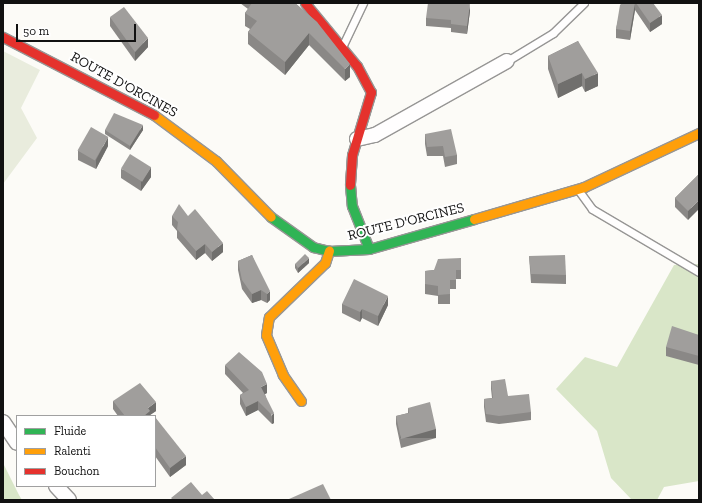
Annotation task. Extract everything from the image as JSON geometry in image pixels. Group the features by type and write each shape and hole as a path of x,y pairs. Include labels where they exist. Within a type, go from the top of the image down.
{"main road":[{"path":"304,3 340,49 357,66 372,92 357,139 349,196 369,249"},
{"name":"ROUTE D'ORCINES","path":"3,37 150,112 216,161 278,225 312,247 329,251 369,249 579,188 641,163 699,133"},
{"path":"301,401 284,375 266,335 269,317 325,263 329,251"}],"street":[{"path":"357,139 375,135 507,61"},
{"path":"3,422 16,441"},
{"path":"57,487 69,500"}],"lane":[{"path":"340,49 363,3"},
{"path":"507,61 553,33 584,3"},
{"path":"579,188 592,209 699,272"}],"green space":[{"path":"699,264 699,481 664,487 657,500 632,500 611,478 597,431 556,389 585,357 617,367 674,265"},
{"path":"3,463 19,495 22,500 3,500"}],"shaded area":[{"path":"3,51 40,70 21,108 37,138 3,184"}],"building":[{"path":"252,3 295,3 317,22 350,64 345,69 309,33 285,62 248,32 257,21 245,13"},
{"path":"428,3 470,3 467,26 451,24 451,20 426,18"},
{"path":"622,3 635,3 630,31 616,29 620,5"},
{"path":"636,3 653,3 662,15 650,23"},
{"path":"124,7 148,38 135,52 110,17"},
{"path":"578,41 598,73 585,79 582,73 558,84 548,56"},
{"path":"114,113 143,125 130,146 105,130"},
{"path":"91,127 108,137 95,160 78,150"},
{"path":"451,129 457,155 445,157 443,146 427,147 425,134"},
{"path":"130,154 151,167 142,182 121,168"},
{"path":"699,174 699,200 688,211 675,198"},
{"path":"179,204 188,216 195,209 223,243 212,252 205,244 196,251 177,229 178,222 172,216"},
{"path":"305,254 309,258 298,268 295,264"},
{"path":"252,255 270,291 267,294 261,290 252,294 242,280 238,261"},
{"path":"565,255 566,275 531,274 529,256"},
{"path":"461,258 461,270 456,270 456,280 450,280 450,294 438,295 438,286 425,284 425,271 434,270 438,259"},
{"path":"354,279 388,296 378,316 362,309 360,312 342,304"},
{"path":"672,326 699,335 699,356 666,347"},
{"path":"239,352 262,372 267,384 261,387 274,413 272,415 258,401 246,407 240,395 249,390 225,365"},
{"path":"505,379 508,396 529,394 531,412 499,416 486,414 484,399 493,398 491,381"},
{"path":"140,383 156,402 148,408 150,411 145,415 124,415 113,401"},
{"path":"430,402 436,429 401,439 396,416 409,413 408,408"},
{"path":"156,418 186,456 170,468 156,448"},
{"path":"191,482 202,495 207,491 215,500 173,500 171,498"},
{"path":"323,484 331,500 289,500 289,499"}],"traffic: fast":[{"path":"350,185 352,206 369,249"},
{"path":"271,217 313,247 329,251 369,249 474,219"}],"traffic: slow":[{"path":"154,115 216,161 271,217"},
{"path":"474,219 584,187 699,133"},
{"path":"301,401 283,375 266,335 269,317 325,263 329,251"}],"traffic: jam":[{"path":"305,3 357,66 371,92 352,155 350,185"},
{"path":"3,37 154,115"}]}
